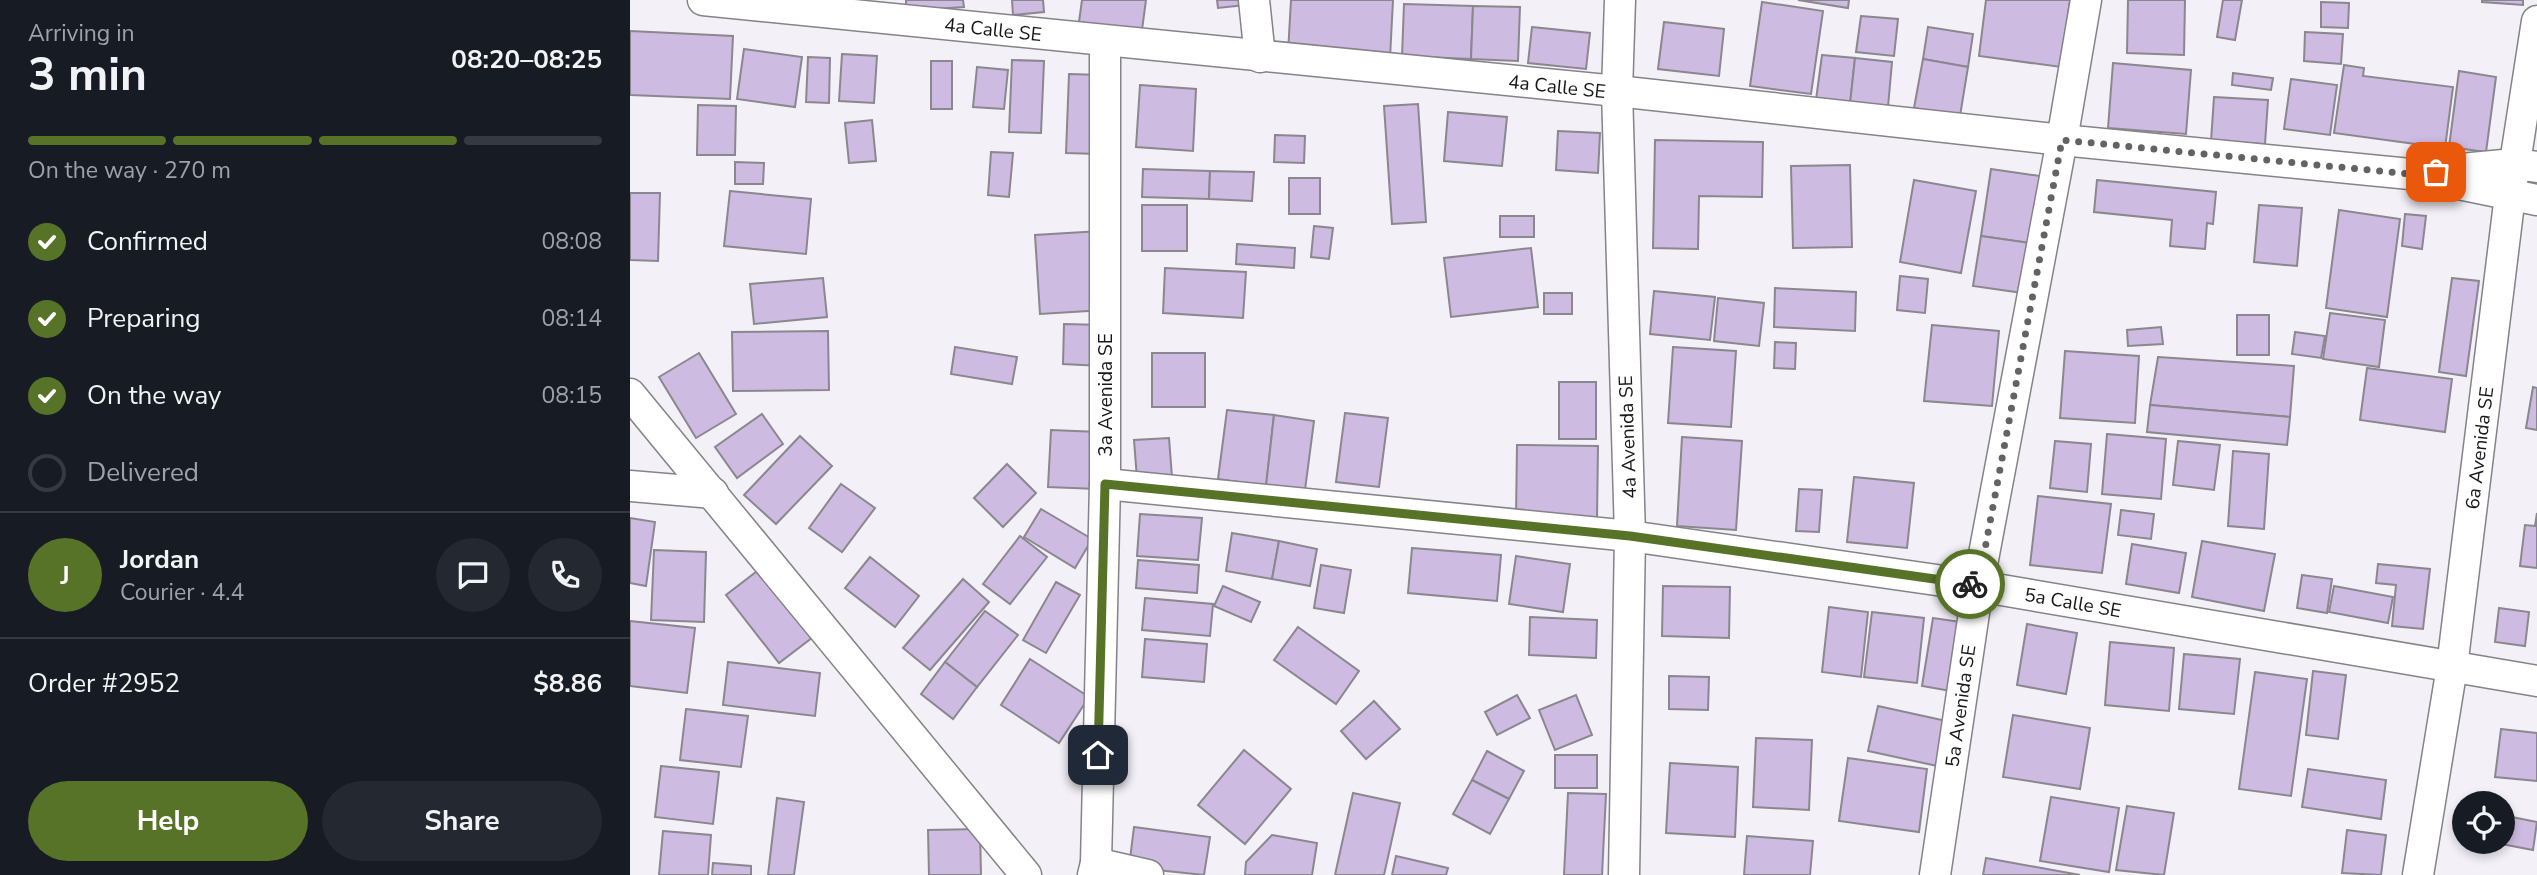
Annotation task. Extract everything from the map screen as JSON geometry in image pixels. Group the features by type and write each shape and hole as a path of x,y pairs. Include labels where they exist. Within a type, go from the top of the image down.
{"street":[{"name":"4a Calle SE","path":"704,0 1617,91 2062,140 2410,174 2523,197"},
{"path":"1254,0 1259,57"},
{"name":"4a Avenida SE","path":"1620,0 1617,91 1630,536 1624,875"},
{"name":"5a Avenida SE","path":"1935,875 1978,586 2086,0"},
{"name":"6a Avenida SE","path":"2418,875 2523,197 2537,21"},
{"name":"3a Avenida SE","path":"1094,869 1105,484 1105,41"},
{"name":"4a Calle SE","path":"2410,174 2526,165"},
{"path":"630,394 1026,875"},
{"name":"5a Calle SE","path":"1105,484 1630,536 1978,586 2537,681"},
{"path":"630,485 713,493"},
{"path":"1094,869 1148,875"}],"building":[{"path":"906,0 963,0 964,7 906,11"},
{"path":"1012,0 1043,0 1044,12 1013,15"},
{"path":"1082,0 1146,0 1142,30 1079,22"},
{"path":"1217,0 1245,0 1245,5 1218,8"},
{"path":"1291,0 1393,0 1390,58 1288,53"},
{"path":"1798,0 1849,0 1848,8"},
{"path":"1986,0 2070,0 2061,67 1979,56"},
{"path":"2128,0 2185,0 2184,55 2127,53"},
{"path":"2223,0 2242,0 2235,40 2217,37"},
{"path":"2523,0 2523,5 2482,2"},
{"path":"1762,2 1823,11 1811,94 1750,86"},
{"path":"2321,2 2349,3 2348,28 2321,27"},
{"path":"1404,4 1473,6 1471,59 1402,56"},
{"path":"1473,6 1520,7 1518,61 1471,59"},
{"path":"1861,16 1898,19 1894,56 1856,52"},
{"path":"1664,22 1724,29 1719,76 1658,69"},
{"path":"1532,27 1590,33 1586,69 1528,63"},
{"path":"1928,27 1973,34 1968,67 1923,59"},
{"path":"630,31 733,36 730,99 630,95"},
{"path":"2305,32 2343,34 2341,64 2304,61"},
{"path":"744,49 802,57 795,107 737,99"},
{"path":"842,54 877,56 874,103 839,101"},
{"path":"1822,55 1855,58 1850,104 1816,100"},
{"path":"808,57 830,58 829,103 806,102"},
{"path":"1855,58 1892,62 1888,107 1850,104"},
{"path":"1923,59 1968,67 1960,116 1914,108"},
{"path":"1012,60 1044,61 1041,133 1009,132"},
{"path":"931,61 952,61 952,109 931,109"},
{"path":"2113,63 2191,70 2186,134 2108,128"},
{"path":"2344,65 2364,68 2363,76 2453,87 2445,148 2334,133"},
{"path":"977,67 1008,70 1004,109 973,107"},
{"path":"2459,71 2496,77 2486,152 2449,147"},
{"path":"2233,73 2273,78 2271,90 2232,85"},
{"path":"1069,74 1101,75 1098,154 1066,153"},
{"path":"2291,79 2337,85 2330,135 2284,129"},
{"path":"1140,85 1196,89 1193,151 1136,147"},
{"path":"2214,97 2268,100 2265,144 2211,141"},
{"path":"1418,104 1426,222 1392,224 1384,106"},
{"path":"698,105 736,106 735,155 697,155"},
{"path":"1448,112 1507,117 1502,166 1444,161"},
{"path":"872,120 876,161 849,163 845,123"},
{"path":"1558,131 1600,133 1598,173 1556,170"},
{"path":"1275,135 1305,136 1304,163 1274,162"},
{"path":"1655,140 1763,142 1762,197 1699,196 1698,249 1653,248"},
{"path":"991,152 1013,153 1009,197 988,195"},
{"path":"735,162 764,163 763,184 735,184"},
{"path":"1850,165 1852,247 1793,248 1791,166"},
{"path":"1143,169 1210,171 1209,199 1142,197"},
{"path":"1991,169 2040,176 2030,243 1981,236"},
{"path":"1210,171 1254,172 1252,201 1209,199"},
{"path":"1289,178 1320,178 1320,214 1289,214"},
{"path":"1914,180 1976,191 1961,273 1900,262"},
{"path":"2097,180 2216,192 2213,224 2207,223 2205,249 2170,246 2172,220 2094,212"},
{"path":"730,191 811,199 806,254 724,246"},
{"path":"630,193 660,193 658,261 630,260"},
{"path":"1142,205 1187,205 1187,251 1142,251"},
{"path":"2259,205 2302,208 2297,266 2254,262"},
{"path":"2339,210 2400,219 2387,317 2326,308"},
{"path":"2405,214 2426,216 2422,249 2402,246"},
{"path":"1500,216 1534,216 1534,237 1500,237"},
{"path":"1314,226 1333,228 1329,259 1311,257"},
{"path":"1100,231 1104,310 1040,314 1035,235"},
{"path":"1981,236 2030,243 2023,293 1973,286"},
{"path":"1237,244 1295,248 1294,268 1236,264"},
{"path":"1531,248 1538,307 1451,317 1444,258"},
{"path":"1165,268 1246,272 1243,318 1163,313"},
{"path":"1900,276 1928,279 1925,313 1897,310"},
{"path":"823,278 827,317 754,324 750,284"},
{"path":"2452,278 2479,281 2466,376 2439,372"},
{"path":"1775,288 1856,292 1855,331 1774,327"},
{"path":"1654,291 1715,297 1710,340 1650,334"},
{"path":"1544,293 1572,293 1572,314 1544,314"},
{"path":"1718,298 1764,303 1759,346 1714,341"},
{"path":"2330,313 2385,320 2379,367 2323,359"},
{"path":"2237,315 2269,315 2269,355 2237,355"},
{"path":"1064,324 1103,325 1101,366 1063,364"},
{"path":"1932,325 1999,331 1992,406 1924,401"},
{"path":"2161,327 2163,344 2128,346 2127,330"},
{"path":"828,331 829,390 733,391 732,332"},
{"path":"2295,332 2325,336 2321,358 2292,354"},
{"path":"1775,342 1796,343 1795,369 1774,368"},
{"path":"955,347 1017,357 1012,384 951,374"},
{"path":"1673,347 1736,351 1731,427 1668,423"},
{"path":"2065,351 2139,356 2135,423 2060,418"},
{"path":"699,353 736,414 696,438 659,377"},
{"path":"1152,353 1205,353 1205,407 1152,407"},
{"path":"2158,357 2294,366 2290,417 2150,405"},
{"path":"2367,368 2452,379 2445,432 2360,420"},
{"path":"1559,382 1596,382 1596,439 1559,439"},
{"path":"2533,387 2537,388 2537,430 2526,428"},
{"path":"2150,405 2290,417 2287,445 2147,432"},
{"path":"1227,410 1274,415 1266,486 1218,479"},
{"path":"1345,413 1388,418 1379,487 1336,482"},
{"path":"762,414 783,444 737,478 715,447"},
{"path":"1274,415 1314,421 1305,490 1266,486"},
{"path":"1051,430 1099,432 1097,489 1048,487"},
{"path":"2107,434 2166,439 2161,499 2102,494"},
{"path":"800,436 832,466 776,524 744,495"},
{"path":"1682,437 1742,441 1736,530 1677,526"},
{"path":"1169,438 1172,477 1137,479 1134,440"},
{"path":"2055,441 2091,444 2087,492 2050,488"},
{"path":"2178,441 2220,445 2214,490 2173,485"},
{"path":"1517,445 1598,446 1597,519 1516,517"},
{"path":"2233,451 2269,454 2264,529 2228,526"},
{"path":"1007,464 1036,493 1003,527 974,498"},
{"path":"1854,477 1914,483 1907,548 1847,542"},
{"path":"841,484 875,508 842,552 809,528"},
{"path":"1799,489 1822,490 1819,532 1796,531"},
{"path":"2038,496 2111,504 2102,573 2030,565"},
{"path":"1041,509 1092,539 1075,568 1024,537"},
{"path":"2121,510 2154,514 2151,539 2118,535"},
{"path":"2537,513 2537,568 2520,566 2525,525 2535,526"},
{"path":"1140,514 1202,518 1198,560 1137,556"},
{"path":"630,518 655,522 646,586 630,583"},
{"path":"1232,533 1279,541 1272,579 1226,571"},
{"path":"1020,536 1047,557 1010,604 983,584"},
{"path":"1279,541 1317,549 1310,586 1272,579"},
{"path":"2202,541 2275,554 2264,611 2192,597"},
{"path":"2132,544 2186,553 2179,593 2126,584"},
{"path":"1412,548 1501,555 1497,601 1408,593"},
{"path":"654,550 706,552 704,622 651,620"},
{"path":"1516,556 1570,564 1563,612 1509,604"},
{"path":"870,557 919,596 895,627 845,588"},
{"path":"1138,560 1199,565 1197,593 1136,588"},
{"path":"2378,564 2430,569 2423,629 2392,626 2396,585 2376,583"},
{"path":"765,565 817,634 779,663 726,595"},
{"path":"1321,565 1351,570 1344,613 1314,608"},
{"path":"2302,575 2332,579 2327,613 2297,608"},
{"path":"963,579 989,602 930,670 903,648"},
{"path":"1056,582 1080,595 1046,653 1023,640"},
{"path":"1223,586 1260,602 1251,622 1214,606"},
{"path":"1663,586 1730,587 1729,638 1662,636"},
{"path":"2334,586 2393,597 2388,623 2329,612"},
{"path":"1145,598 1213,604 1210,636 1142,630"},
{"path":"1829,607 1868,612 1861,677 1822,672"},
{"path":"2499,608 2529,612 2525,646 2495,642"},
{"path":"985,611 1018,635 977,687 945,662"},
{"path":"1872,612 1924,618 1917,683 1864,677"},
{"path":"1530,617 1597,620 1596,658 1529,655"},
{"path":"1933,618 1968,623 1957,692 1922,686"},
{"path":"630,621 695,628 687,693 630,686"},
{"path":"2027,624 2077,633 2066,694 2017,685"},
{"path":"1298,627 1359,671 1336,704 1274,660"},
{"path":"1145,639 1207,644 1204,682 1142,677"},
{"path":"2110,642 2174,648 2169,711 2105,705"},
{"path":"2184,654 2240,659 2234,714 2179,709"},
{"path":"1030,659 1089,697 1059,743 1001,705"},
{"path":"728,662 820,673 815,716 723,705"},
{"path":"945,662 977,687 953,719 921,694"},
{"path":"2313,671 2346,675 2338,739 2306,735"},
{"path":"2255,672 2307,679 2291,796 2239,789"},
{"path":"1669,676 1709,677 1708,710 1669,709"},
{"path":"1517,695 1530,718 1497,735 1485,712"},
{"path":"1576,695 1592,735 1555,750 1539,710"},
{"path":"1374,701 1400,729 1366,759 1341,731"},
{"path":"1878,706 1951,722 1942,767 1868,751"},
{"path":"686,709 748,716 741,767 680,760"},
{"path":"2013,715 2090,728 2080,789 2003,777"},
{"path":"2501,729 2537,733 2537,781 2495,777"},
{"path":"1756,738 1812,740 1809,810 1753,807"},
{"path":"1244,750 1291,789 1245,844 1198,805"},
{"path":"1487,751 1524,771 1509,799 1472,780"},
{"path":"1555,755 1597,755 1597,788 1555,788"},
{"path":"1848,758 1927,769 1919,832 1839,821"},
{"path":"1670,763 1738,767 1735,837 1666,833"},
{"path":"661,766 719,772 713,824 655,817"},
{"path":"2308,769 2386,780 2381,819 2302,807"},
{"path":"1472,780 1509,799 1490,834 1453,814"},
{"path":"1353,793 1400,803 1384,875 1335,875"},
{"path":"1568,793 1606,794 1602,875 1564,875"},
{"path":"2051,797 2119,808 2109,872 2040,861"},
{"path":"777,798 804,802 794,875 768,875"},
{"path":"2127,806 2174,813 2164,875 2116,870"},
{"path":"2515,818 2537,822 2533,850 2515,847"},
{"path":"1134,827 1210,837 1204,875 1129,867"},
{"path":"980,829 981,875 929,875 928,830"},
{"path":"2347,830 2386,835 2381,875 2342,873"},
{"path":"663,831 711,835 708,875 659,875"},
{"path":"1272,835 1317,843 1312,875 1245,875 1246,862"},
{"path":"1747,836 1813,841 1810,875 1744,875"},
{"path":"1396,856 1448,868 1446,875 1392,875"},
{"path":"1986,858 2080,875 1983,875"},
{"path":"713,863 751,866 751,875 712,875"}],"way so far":[{"path":"1970,584 1978,586 2062,140 2410,174 2436,172"}],"route":[{"path":"1098,755 1105,484 1630,536 1970,584"}]}
